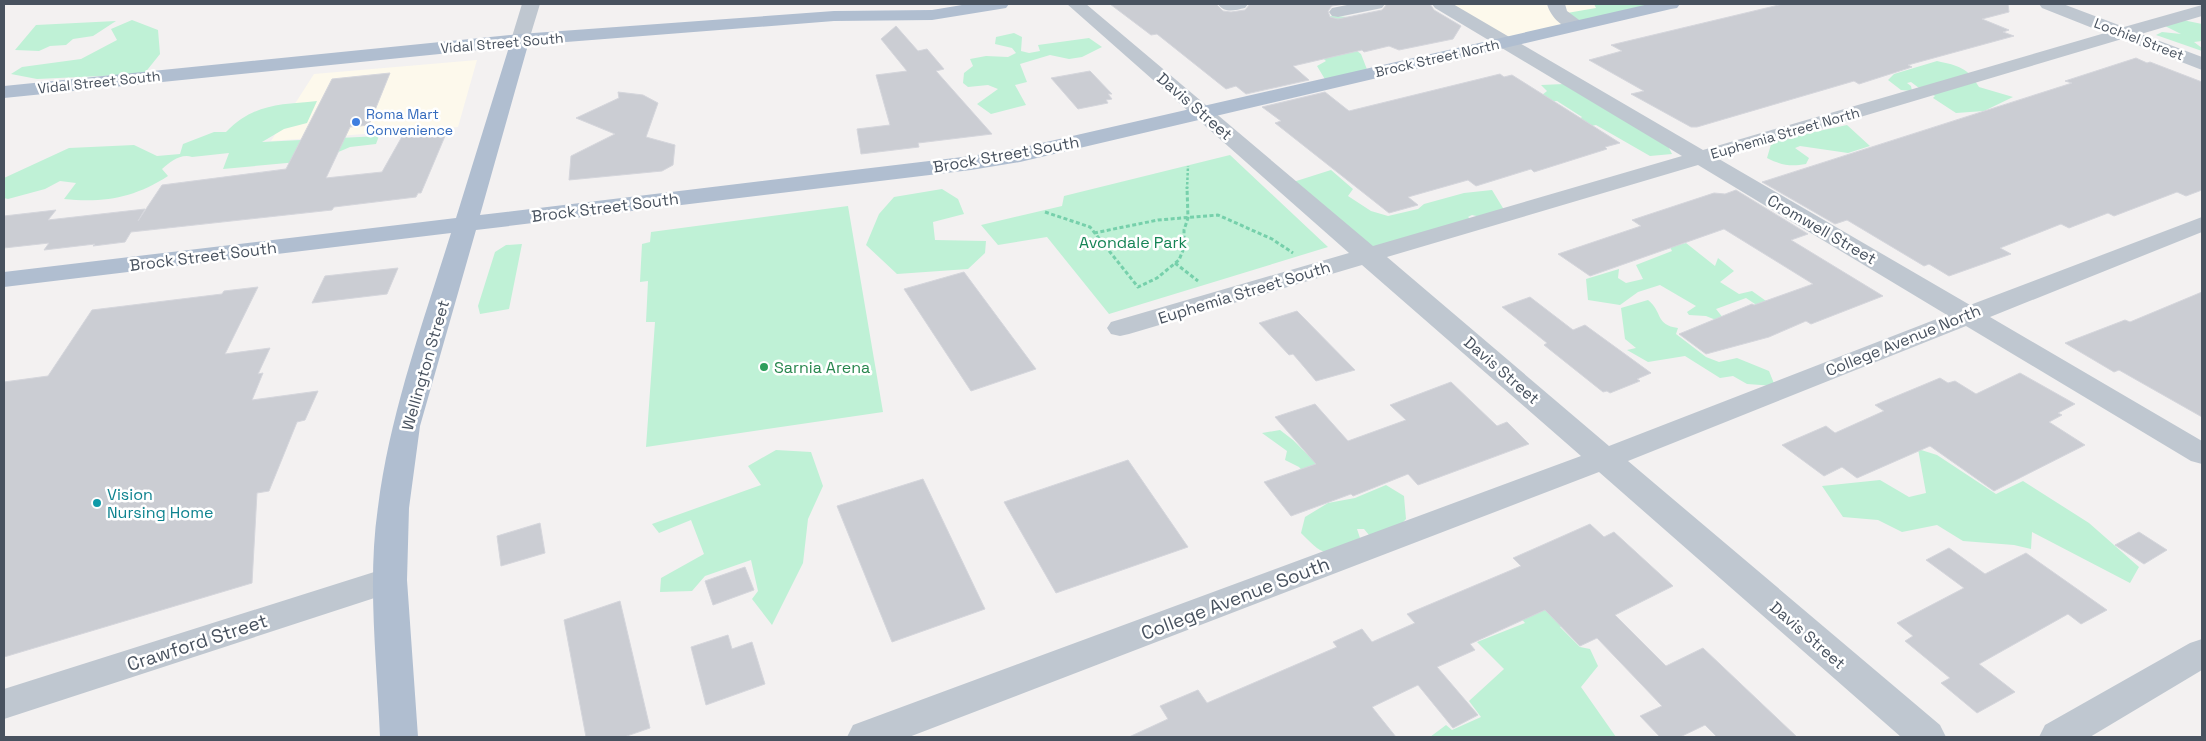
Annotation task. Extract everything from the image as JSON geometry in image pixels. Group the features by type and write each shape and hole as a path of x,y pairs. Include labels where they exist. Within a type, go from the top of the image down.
{"main road":[{"name":"Vidal Street South","path":"4,92 520,40 834,16 932,15 1000,4"},
{"name":"Brock Street North","path":"1203,113 1671,4"},
{"name":"Wellington Street","path":"399,737 390,580 393,508 406,426 520,40"},
{"name":"Brock Street South","path":"4,280 971,163 1020,155 1203,113"}],"street":[{"name":"Wellington Street","path":"520,40 531,4"},
{"name":"Davis Street","path":"1076,4 1927,737"},
{"path":"1227,4 1230,6 1239,4"},
{"path":"1338,12 1376,4"},
{"name":"Cromwell Street","path":"1442,4 2202,454"},
{"path":"1556,4 1560,14 1577,25"},
{"name":"Lochiel Street","path":"2048,4 2202,64"},
{"name":"Euphemia Street North","path":"1367,255 2202,10"},
{"name":"College Avenue North","path":"1604,458 2202,224"},
{"name":"Euphemia Street South","path":"1120,328 1367,255"},
{"name":"College Avenue South","path":"866,737 1604,458"},
{"name":"Crawford Street","path":"4,704 390,580"},
{"path":"2058,737 2202,654"}],"path":[{"path":"1045,212 1090,227 1138,287 1157,278 1179,260 1184,248 1184,230 1188,218 1186,174 1188,166"},
{"path":"1094,233 1137,224 1218,215 1272,239 1317,270"}],"shaded area":[{"path":"1447,4 1662,4 1508,39"},
{"path":"477,60 458,127 271,141 314,74"}],"green space":[{"path":"1594,4 1660,4 1579,23 1567,13 1596,8"},
{"path":"1331,16 1367,18 1344,41 1361,54 1368,72 1326,81 1317,66 1326,61 1304,41 1306,22"},
{"path":"2178,19 2202,24 2202,41 2194,42 2202,48 2202,51 2156,35 2162,32 2181,34 2161,24"},
{"path":"132,20 158,30 160,54 144,74 37,79 11,74 22,67 81,59 117,40 111,29"},
{"path":"116,21 93,36 73,39 66,45 50,46 39,51 15,50 36,25"},
{"path":"1014,33 1022,37 1021,51 1029,53 1040,51 1038,45 1089,38 1102,47 1082,57 1069,59 1050,55 1020,64 1027,82 1015,85 1026,105 991,114 977,104 998,89 988,85 968,87 963,83 964,73 973,66 970,59 986,56 1008,57 1016,53 1012,48 995,44 996,37"},
{"path":"1937,61 1962,68 1975,80 1979,87 2013,97 1984,111 1956,113 1933,98 1935,96 1911,82 1907,83 1911,86 1912,91 1901,90 1888,80 1894,74"},
{"path":"1564,84 1668,146 1672,154 1650,156 1596,125 1577,129 1570,127 1582,117 1557,101 1531,104 1547,91 1541,85"},
{"path":"317,101 307,123 284,129 262,142 379,136 376,144 350,147 320,160 223,169 229,153 192,157 184,156 172,161 162,169 168,176 131,194 106,199 64,199 76,183 60,181 45,189 8,199 4,198 4,178 69,148 134,145 157,156 180,154 183,144 214,132 226,132 247,115 268,107"},
{"path":"1847,125 1870,146 1848,153 1800,146 1795,148 1809,158 1806,164 1800,165 1786,165 1767,158 1772,141"},
{"name":"Avondale Park","path":"1230,155 1328,247 1109,314 1047,237 998,245 981,225 1062,206 1064,196"},
{"path":"1331,170 1353,189 1348,196 1371,211 1388,216 1418,209 1424,204 1464,193 1492,190 1506,213 1485,218 1472,215 1468,217 1473,221 1369,249 1290,183"},
{"path":"942,189 958,199 964,214 933,222 935,240 986,241 985,253 968,269 897,274 866,245 879,214 894,197"},
{"name":"Sarnia Arena","path":"848,206 883,412 646,447 655,322 646,322 648,281 640,282 642,244 650,242 651,232"},
{"path":"1686,243 1715,266 1718,258 1734,271 1720,282 1739,294 1752,291 1776,308 1758,306 1746,298 1716,309 1724,319 1721,322 1706,316 1689,315 1687,312 1696,306 1660,285 1638,292 1620,305 1588,300 1586,279 1619,269 1618,278 1626,283 1643,279 1636,265 1672,251 1670,247"},
{"path":"522,244 509,309 480,314 478,306 495,252 506,245"},
{"path":"1648,300 1656,309 1662,321 1678,328 1676,334 1706,357 1719,362 1737,358 1769,371 1775,386 1747,384 1733,376 1720,378 1685,356 1648,362 1627,350 1636,348 1625,339 1621,308"},
{"path":"1280,430 1317,464 1309,479 1299,467 1285,460 1287,451 1262,433"},
{"path":"1918,449 1937,455 1996,494 2023,481 2089,523 2139,567 2130,583 2032,532 2031,549 2014,545 1963,541 1937,525 1902,532 1878,520 1843,517 1822,486 1880,480 1909,497 1926,493"},
{"path":"776,450 811,452 823,486 808,519 803,563 772,625 752,599 758,591 751,560 705,576 692,591 660,592 661,578 704,554 691,520 659,533 652,524 761,485 748,466"},
{"path":"1386,485 1404,496 1406,519 1395,531 1369,535 1364,529 1357,529 1360,538 1329,552 1317,548 1301,533 1305,517 1328,503 1355,498"},
{"path":"1508,603 1566,610 1575,619 1560,627 1580,647 1590,649 1598,666 1581,687 1616,737 1430,737 1446,725 1452,730 1481,717 1469,701 1504,669 1477,642 1525,623"}],"building":[{"path":"1110,4 1216,4 1223,11 1231,12 1245,10 1250,4 1344,4 1332,6 1328,11 1330,17 1338,19 1382,10 1387,4 1430,4 1434,10 1461,26 1453,39 1399,50 1389,46 1364,52 1362,50 1293,66 1309,80 1246,94 1236,86 1226,89 1157,34 1151,35"},
{"path":"1783,4 2008,4 2009,12 1982,19 2009,30 2003,32 2014,36 1908,65 1912,67 1859,84 1854,81 1697,127 1691,127 1631,94 1644,91 1589,60 1622,51 1611,45"},
{"path":"896,26 918,51 927,49 944,69 936,71 992,134 918,143 919,147 861,154 857,129 890,125 876,75 907,71 881,39"},
{"path":"2136,58 2202,82 2202,190 2186,196 2177,192 2114,216 2108,213 2069,228 2061,224 2000,248 2011,254 1949,276 1929,264 1924,266 1847,220 1835,224 1762,182 2072,83 2065,81"},
{"path":"1090,71 1112,94 1108,94 1112,99 1106,100 1108,103 1078,109 1051,78"},
{"path":"390,73 369,125 350,127 326,178 382,172 404,133 448,129 421,193 418,193 416,197 334,207 332,210 131,232 125,242 93,246 95,244 44,250 49,243 4,248 4,216 56,210 48,220 145,209 138,221 162,185 286,169 332,79"},
{"path":"1500,74 1504,77 1512,75 1620,143 1605,147 1607,149 1534,172 1531,169 1476,186 1468,180 1408,197 1418,205 1389,213 1275,123 1281,121 1262,107 1325,92 1349,111"},
{"path":"618,92 643,95 658,103 646,137 675,145 673,165 662,171 569,180 571,156 615,134 576,118 619,98"},
{"path":"1736,190 1808,234 1791,240 1883,296 1811,324 1806,321 1769,337 1706,354 1679,334 1752,304 1754,305 1813,284 1724,229 1590,276 1558,254 1641,226 1632,220 1714,193 1725,194"},
{"path":"398,268 387,294 312,303 325,276"},
{"path":"964,272 1036,369 971,391 904,289"},
{"path":"258,287 225,354 270,348 258,374 263,373 252,400 318,391 305,420 297,422 269,491 257,493 252,583 4,657 4,382 48,376 92,310 222,294 224,291"},
{"path":"2202,292 2202,417 2119,370 2114,372 2065,343 2125,320 2130,322"},
{"path":"1530,297 1573,330 1585,325 1651,373 1637,379 1640,381 1610,393 1607,391 1603,392 1544,345 1547,343 1502,307"},
{"path":"1297,311 1355,370 1316,381 1293,354 1289,355 1259,323"},
{"path":"2020,373 2075,404 2058,413 2062,415 2049,422 2085,445 1994,491 1930,446 1857,478 1842,467 1824,476 1782,445 1826,426 1835,433 1884,411 1875,405 1940,378 1948,383 1955,381 1976,394"},
{"path":"1451,382 1497,426 1507,422 1529,444 1418,485 1408,474 1353,496 1351,494 1291,516 1264,482 1316,464 1275,417 1315,404 1348,441 1406,420 1390,405"},
{"path":"1128,460 1188,547 1056,593 1004,502"},
{"path":"923,479 985,609 892,642 837,506"},
{"path":"540,523 545,553 501,566 497,536"},
{"path":"1590,524 1604,537 1614,532 1673,586 1615,615 1666,666 1703,648 1797,737 1717,737 1705,725 1680,737 1660,737 1640,716 1662,706 1597,638 1580,646 1545,610 1470,644 1475,650 1437,667 1478,715 1453,728 1418,685 1372,707 1396,737 1129,737 1168,719 1160,706 1198,690 1207,703 1337,647 1333,642 1362,629 1372,642 1415,623 1407,614 1521,566 1513,558"},
{"path":"2139,532 2167,550 2144,564 2115,545"},
{"path":"1949,548 1985,574 2026,553 2107,610 2081,624 2068,614 1979,664 2015,692 1977,713 1941,683 1950,678 1905,641 1913,636 1897,623 1964,588 1926,560"},
{"path":"745,567 754,590 713,605 705,581"},
{"path":"620,601 650,728 624,737 586,737 564,620"},
{"path":"728,635 732,649 752,642 765,684 706,705 691,647"}],"place":[{"name":"Roma Mart Convenience","path":"356,122"},
{"name":"Sarnia Arena","path":"764,367"},
{"name":"Vision Nursing Home","path":"97,503"}]}
